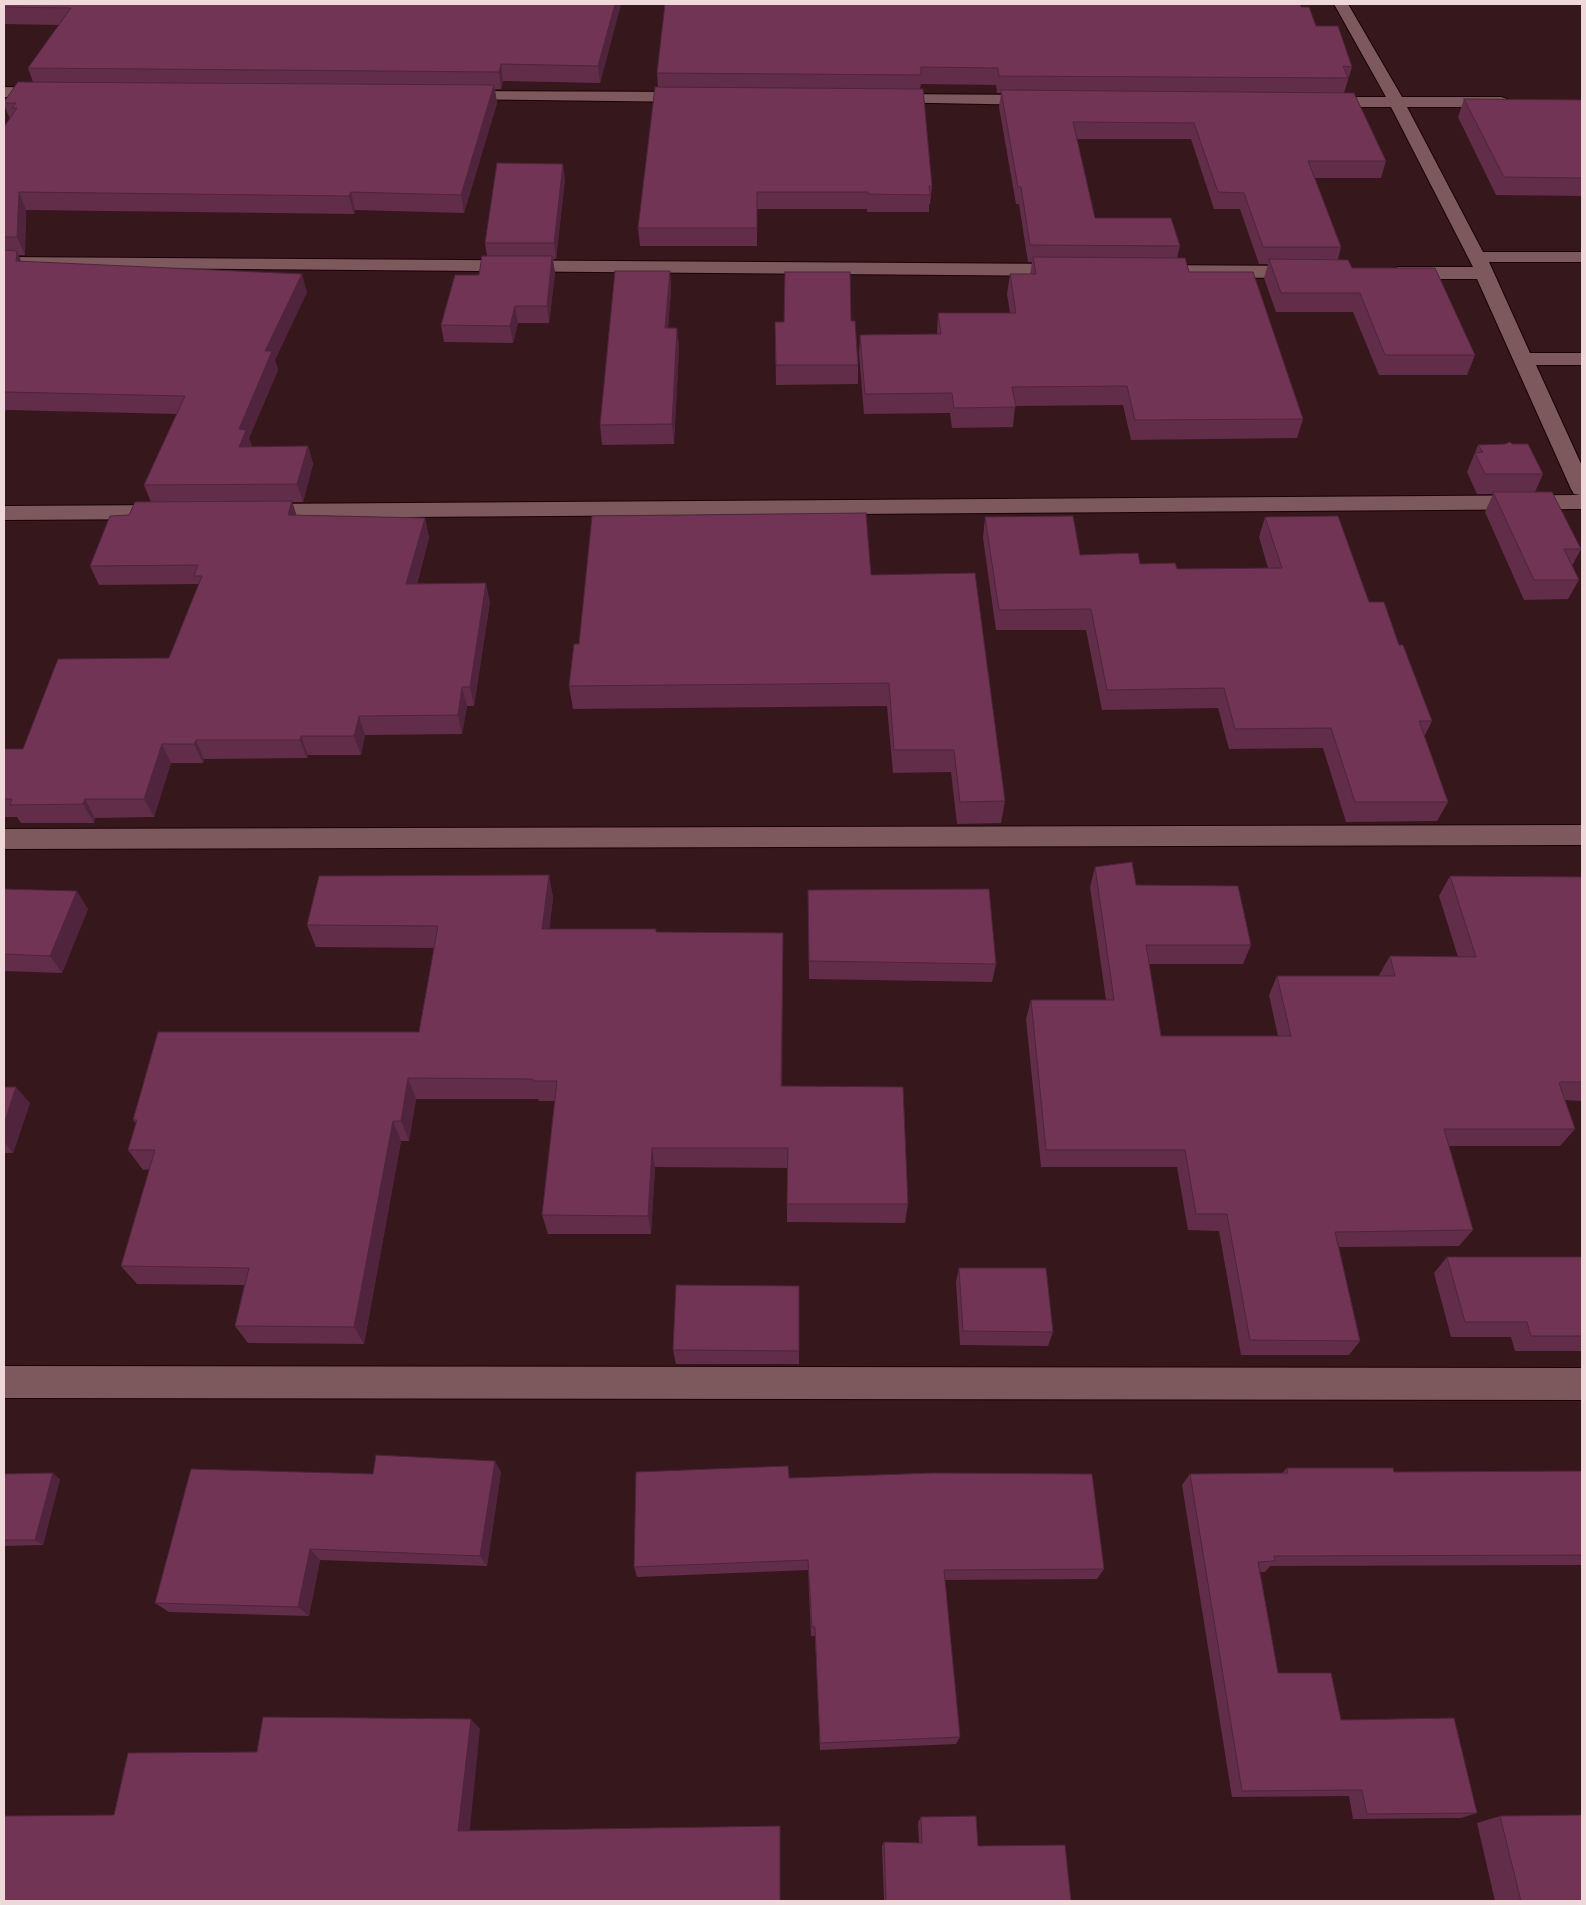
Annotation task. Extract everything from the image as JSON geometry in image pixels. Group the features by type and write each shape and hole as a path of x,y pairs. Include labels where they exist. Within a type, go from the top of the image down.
{"street":[{"path":"1341,4 1397,102 1481,265 1582,489"},
{"path":"4,92 64,93"},
{"path":"442,96 710,98"},
{"path":"870,99 1049,100"},
{"path":"1308,102 1514,102"},
{"path":"1386,273 1582,257"},
{"path":"4,262 1087,270"},
{"path":"1137,271 1316,272"},
{"path":"1523,359 1582,359"},
{"path":"244,511 1582,502"},
{"path":"4,513 184,512"},
{"path":"4,838 1582,836"},
{"path":"4,1382 1582,1384"}],"building":[{"path":"4,4 615,4 598,66 501,64 499,72 28,68 71,8 4,7"},
{"path":"665,4 1300,4 1301,7 1309,7 1316,26 1338,26 1352,67 1343,66 1348,78 999,76 998,68 921,67 921,75 657,73"},
{"path":"18,82 494,85 461,195 351,192 349,196 19,192 17,237 4,237 4,127 17,108 12,108 16,103 4,102"},
{"path":"655,87 923,89 932,186 929,186 930,195 868,194 868,192 757,192 757,228 638,228"},
{"path":"1001,90 1354,93 1386,161 1308,161 1341,247 1263,247 1244,193 1218,192 1194,123 1073,122 1095,218 1171,218 1180,246 1030,245 1021,187 1018,187"},
{"path":"1464,99 1582,100 1582,178 1504,177"},
{"path":"497,163 563,164 554,243 485,243"},
{"path":"4,250 17,251 16,261 302,274 265,351 272,351 239,429 246,430 239,447 308,446 297,484 144,485 185,396 4,392"},
{"path":"482,256 552,256 547,306 515,306 510,326 441,325 455,275 479,275"},
{"path":"1033,257 1185,258 1189,272 1253,272 1303,419 1135,420 1127,386 1012,387 1016,407 954,408 952,393 865,394 860,335 941,334 938,313 1016,313 1010,274 1036,274"},
{"path":"1269,259 1348,260 1352,268 1435,268 1475,355 1385,355 1360,293 1281,293"},
{"path":"615,271 670,271 665,328 677,328 672,424 600,425"},
{"path":"785,272 850,272 851,321 855,321 858,365 776,365 775,322 784,322"},
{"path":"1510,442 1512,444 1528,444 1543,474 1485,474 1475,453 1483,452 1478,445 1505,444"},
{"path":"1493,492 1552,492 1581,549 1564,549 1579,580 1534,580"},
{"path":"292,501 288,515 425,518 406,584 486,583 470,687 462,687 458,715 359,716 354,736 301,736 300,740 196,740 194,744 162,744 144,799 85,799 83,804 10,805 12,799 4,799 4,749 23,749 58,659 169,658 202,576 194,576 198,565 90,566 110,516 129,515 135,502"},
{"path":"866,513 871,575 975,573 1005,801 960,802 954,750 894,750 889,683 569,686 574,644 579,644 592,516"},
{"path":"1073,516 1080,555 1138,553 1140,564 1175,563 1177,569 1282,568 1265,517 1338,516 1369,602 1384,602 1399,645 1403,645 1432,721 1419,721 1448,802 1355,802 1331,728 1235,729 1224,688 1107,690 1091,609 999,610 985,517"},
{"path":"1132,862 1136,885 1238,886 1251,945 1146,945 1161,1036 1291,1036 1277,976 1395,976 1390,956 1476,957 1450,876 1582,877 1582,1082 1559,1083 1575,1129 1444,1129 1473,1230 1335,1232 1360,1341 1250,1340 1227,1214 1196,1214 1185,1150 1046,1150 1031,1000 1114,1000 1095,867"},
{"path":"549,875 542,929 656,929 656,932 783,933 781,1086 903,1087 908,1204 787,1204 788,1148 652,1148 648,1216 542,1215 557,1081 533,1081 533,1079 408,1078 401,1121 393,1121 354,1327 235,1326 249,1268 121,1266 155,1150 128,1150 137,1120 133,1120 158,1032 419,1032 438,926 307,925 319,876"},
{"path":"4,889 77,891 50,956 4,954"},
{"path":"989,889 996,964 809,961 808,890"},
{"path":"4,1087 16,1087 4,1124"},
{"path":"1447,1257 1582,1257 1582,1336 1531,1336 1527,1322 1465,1322"},
{"path":"959,1268 1046,1268 1053,1332 963,1331"},
{"path":"676,1285 799,1286 799,1351 673,1350"},
{"path":"376,1455 495,1461 480,1556 310,1549 298,1607 155,1603 191,1469 373,1474"},
{"path":"788,1466 789,1478 933,1473 1092,1474 1104,1569 944,1570 960,1737 820,1743 815,1627 812,1627 808,1560 634,1567 636,1472"},
{"path":"1287,1468 1393,1468 1394,1472 1582,1471 1582,1555 1274,1556 1275,1561 1258,1562 1278,1673 1331,1673 1341,1720 1454,1718 1477,1813 1367,1814 1362,1790 1242,1791 1190,1474 1288,1473"},
{"path":"53,1473 35,1540 4,1540 4,1474"},
{"path":"263,1717 471,1719 458,1831 780,1826 780,1901 4,1901 4,1816 114,1815 128,1753 257,1752"},
{"path":"1582,1815 1582,1901 1521,1901 1500,1816"},
{"path":"976,1816 978,1846 1065,1845 1071,1901 886,1901 884,1842 922,1843 921,1817"}]}
